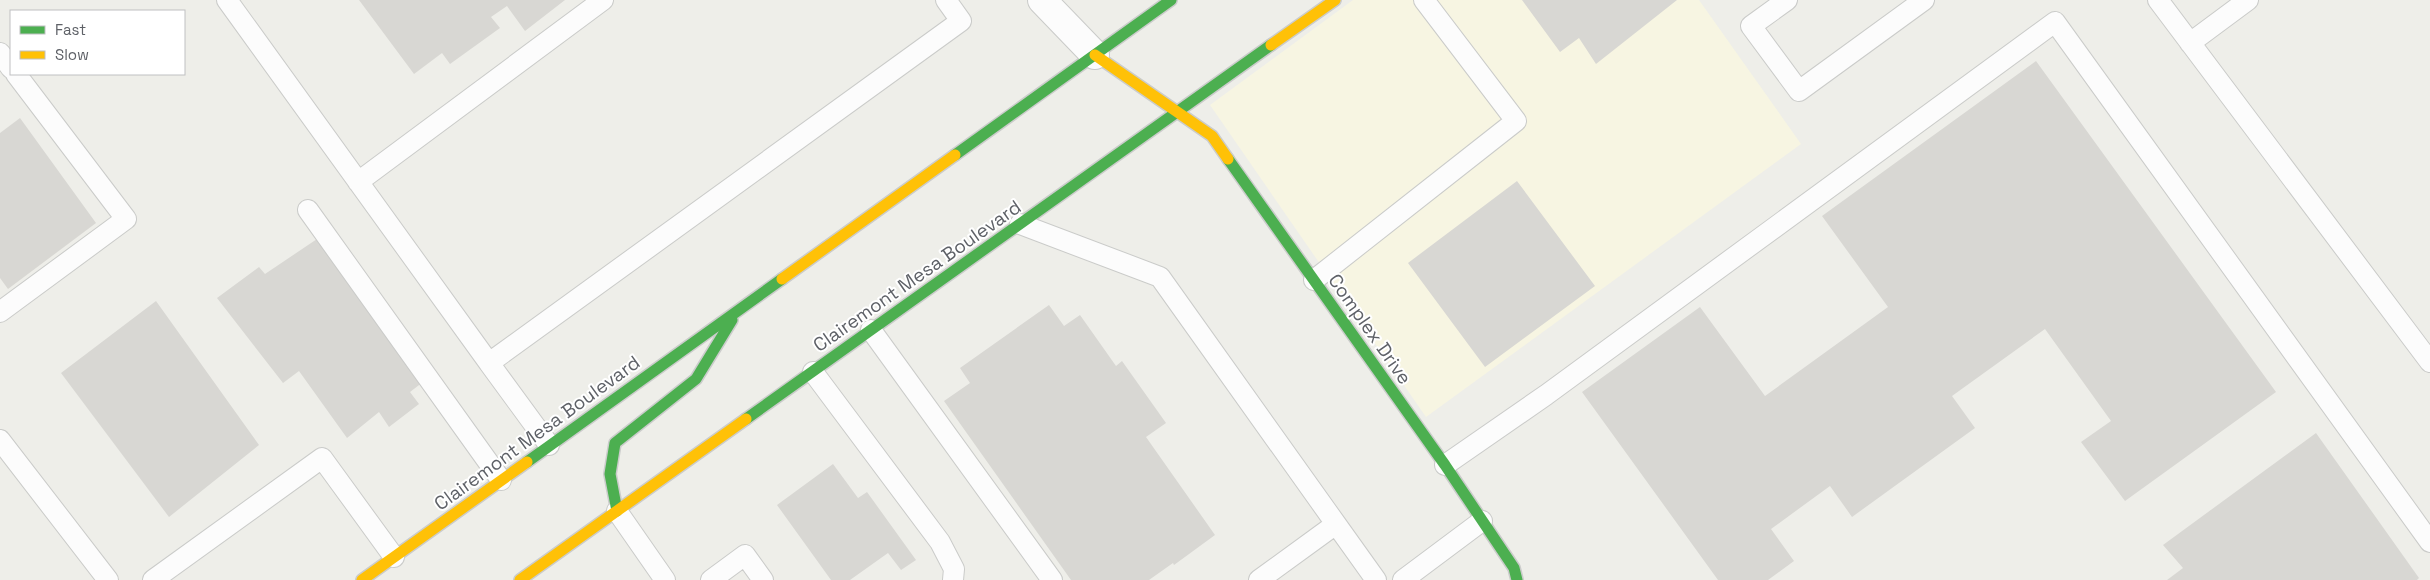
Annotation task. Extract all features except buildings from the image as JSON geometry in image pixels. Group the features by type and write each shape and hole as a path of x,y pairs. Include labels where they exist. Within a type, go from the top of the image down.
{"main road":[{"name":"Clairemont Mesa Boulevard","path":"362,580 1171,0"},
{"name":"Clairemont Mesa Boulevard","path":"520,580 1335,0"},
{"name":"Complex Drive","path":"1095,55 1179,111 1212,136 1445,465 1514,568 1517,580"},
{"path":"617,511 610,474 615,443 696,379 738,310"}],"street":[{"path":"1042,0 1095,55"}],"lane":[{"path":"227,0 549,446"},
{"path":"358,182 603,0"},
{"path":"489,363 961,21 946,0"},
{"path":"1314,280 1516,122 1424,0"},
{"path":"1787,0 1751,26 1798,91 1924,0"},
{"path":"2158,0 2430,362"},
{"path":"2190,43 2248,0"},
{"path":"1445,465 1554,389 2054,22 2430,542"},
{"path":"0,53 10,67"},
{"path":"0,312 126,219 17,75"},
{"path":"308,210 501,480"},
{"path":"1020,224 1160,277 1376,580"},
{"path":"871,330 1052,580"},
{"path":"813,372 940,542 954,569 953,580"},
{"path":"0,440 108,580"},
{"path":"153,580 322,458 394,557"},
{"path":"617,511 666,580"},
{"path":"1403,580 1482,521"},
{"path":"1259,580 1336,524"},
{"path":"710,580 745,555 763,580"}],"shaded area":[{"path":"1353,0 1699,0 1801,144 1426,417 1210,105"}],"traffic: fast":[{"path":"955,155 1171,0"},
{"path":"746,419 1271,45"},
{"path":"1228,159 1445,465 1514,568 1517,580"},
{"path":"527,462 782,279"},
{"path":"617,511 610,474 615,443 696,379 732,320"}],"traffic: slow":[{"path":"1271,45 1335,0"},
{"path":"1095,55 1212,136 1228,159"},
{"path":"782,279 955,155"},
{"path":"520,580 746,419"},
{"path":"362,580 527,462"}]}
